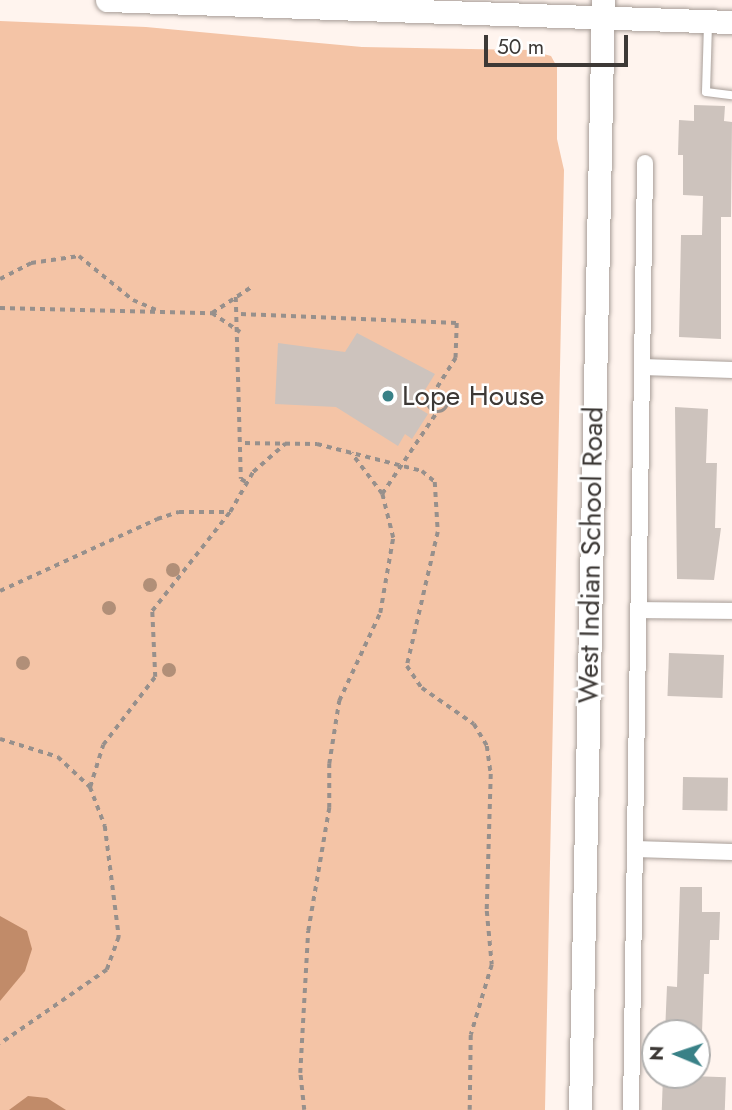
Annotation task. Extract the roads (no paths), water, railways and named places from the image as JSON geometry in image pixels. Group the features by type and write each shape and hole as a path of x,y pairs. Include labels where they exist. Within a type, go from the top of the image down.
{"main road":[{"path":"107,0 603,9 732,22"},
{"name":"West Indian School Road","path":"580,1110 603,9"}],"street":[{"name":"West Indian School Road","path":"631,1110 645,163"},
{"path":"643,367 732,370"},
{"path":"639,610 732,611"},
{"path":"635,849 732,852"}],"lane":[{"path":"708,21 706,91 732,95"}],"place":[{"name":"Lope House","path":"388,396"}]}
